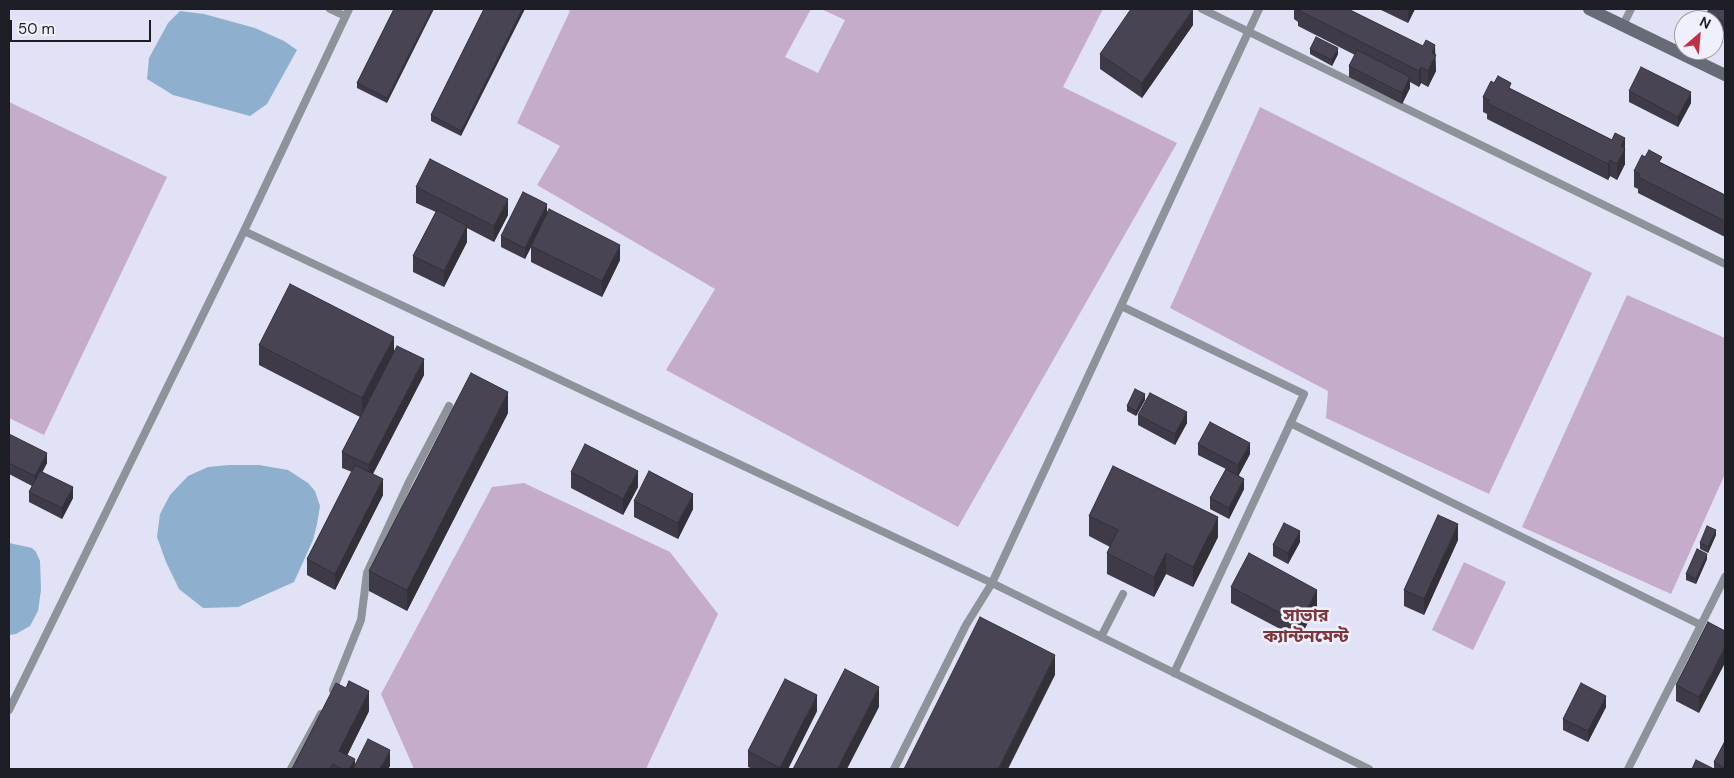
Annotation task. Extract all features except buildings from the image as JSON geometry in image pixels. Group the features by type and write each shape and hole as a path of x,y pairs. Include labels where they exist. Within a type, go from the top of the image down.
{"street":[{"path":"1589,9 1725,75"}],"lane":[{"path":"9,710 244,231 347,12 330,9"},
{"path":"1202,9 1725,264"},
{"path":"894,769 966,625 992,583 1259,9"},
{"path":"1623,25 1631,9"},
{"path":"244,231 992,583 1369,769"},
{"path":"1121,306 1304,394 1174,673"},
{"path":"331,695 361,620 366,573 409,482 449,406"},
{"path":"1290,423 1701,625"},
{"path":"1628,769 1725,577"},
{"path":"1101,637 1123,594"},
{"path":"291,769 326,703"}],"shaded area":[{"path":"566,9 811,9 785,57 818,73 845,20 821,9 1103,9 1063,87 1177,143 958,527 666,370 715,289 537,185 560,146 517,123 570,11"},
{"path":"9,102 167,177 44,435 9,418"},
{"path":"1260,107 1592,273 1489,494 1326,418 1328,391 1170,308"},
{"path":"1627,295 1725,338 1725,474 1671,594 1522,527"},
{"path":"524,483 670,552 718,614 646,769 414,769 381,694 492,487"},
{"path":"1464,562 1506,582 1473,650 1432,630"}],"water":[{"path":"180,11 204,14 255,28 284,41 297,50 267,104 250,116 173,95 147,79 149,58 168,23"},
{"path":"259,465 288,470 308,483 315,491 320,506 317,524 313,540 294,582 238,607 203,608 179,589 166,562 157,537 160,514 170,495 188,476 208,467"},
{"path":"9,543 32,548 36,552 40,561 41,590 38,611 30,626 16,634 9,635"}],"district":[{"name":"সাভার ক্যান্টনমেন্ট","path":"1306,626"}]}
